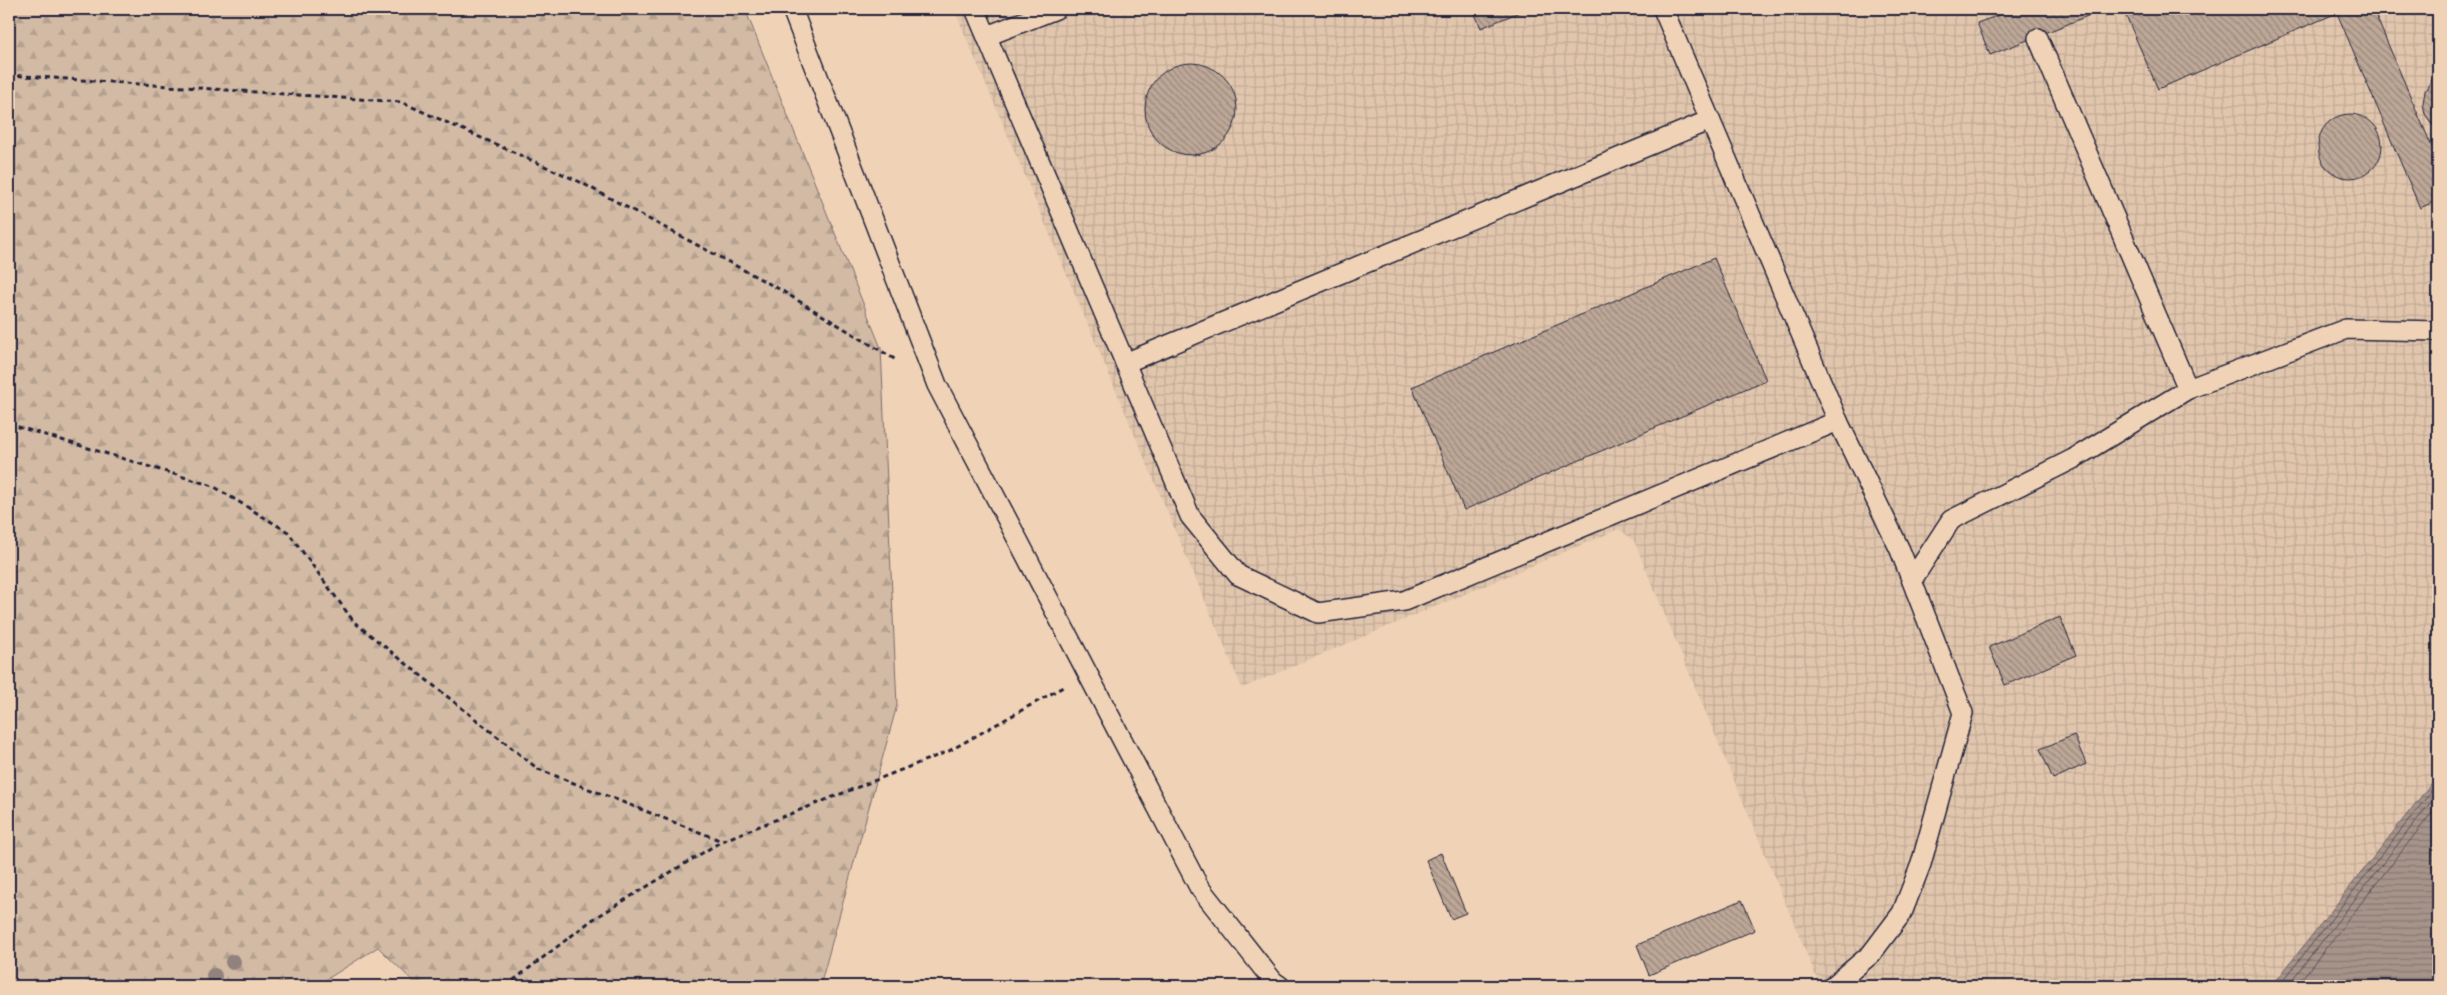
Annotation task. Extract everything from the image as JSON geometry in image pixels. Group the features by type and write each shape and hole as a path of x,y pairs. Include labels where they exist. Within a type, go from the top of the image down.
{"lane":[{"path":"792,9 937,385 1199,887 1273,981 1280,986"},
{"path":"976,9 1190,516 1238,575 1318,613 1404,601 1838,421"},
{"path":"987,36 1056,9"},
{"path":"1663,9 1838,421 1900,550 1963,713 1921,864 1902,913 1871,954 1833,986"},
{"path":"2038,38 2188,389"},
{"path":"1125,363 1710,120"},
{"path":"1912,580 1951,520 2073,459 2188,389 2346,329 2438,331"}],"path":[{"path":"9,75 401,102 578,181 779,289 937,385"},
{"path":"9,424 213,486 288,532 354,622 538,770 722,841"},
{"path":"506,986 592,920 722,841 949,751 1088,673"}],"shaded area":[{"path":"954,9 2438,9 2438,775 2272,986 1820,986 1634,541 1619,529 1242,688"}],"green space":[{"path":"9,9 745,9 881,348 897,705 820,986 418,986 378,947 316,986 9,986"}],"water":[{"path":"2438,775 2438,986 2272,986"}],"building":[{"path":"1473,9 1527,9 1481,28"},
{"path":"2009,9 2105,9 1990,55 1977,23 2010,11"},
{"path":"2123,9 2373,9 2438,161 2438,200 2420,208 2337,13 2158,89"},
{"path":"1191,63 1208,67 1223,77 1233,92 1237,109 1233,126 1223,141 1208,151 1191,155 1174,151 1159,141 1149,126 1145,109 1149,92 1159,77 1174,67"},
{"path":"2438,75 2438,129 2425,114 2423,103 2425,91 2431,81"},
{"path":"2350,114 2362,116 2373,123 2380,134 2382,146 2380,158 2373,169 2362,176 2350,178 2338,176 2327,169 2320,158 2318,146 2320,134 2327,123 2338,116"},
{"path":"1714,258 1766,380 1464,510 1412,387"},
{"path":"2060,617 2076,655 2005,685 1989,647"},
{"path":"2074,735 2086,764 2053,779 2040,749"},
{"path":"1441,853 1466,913 1451,919 1426,860"},
{"path":"1742,900 1755,930 1649,975 1637,945"}]}
